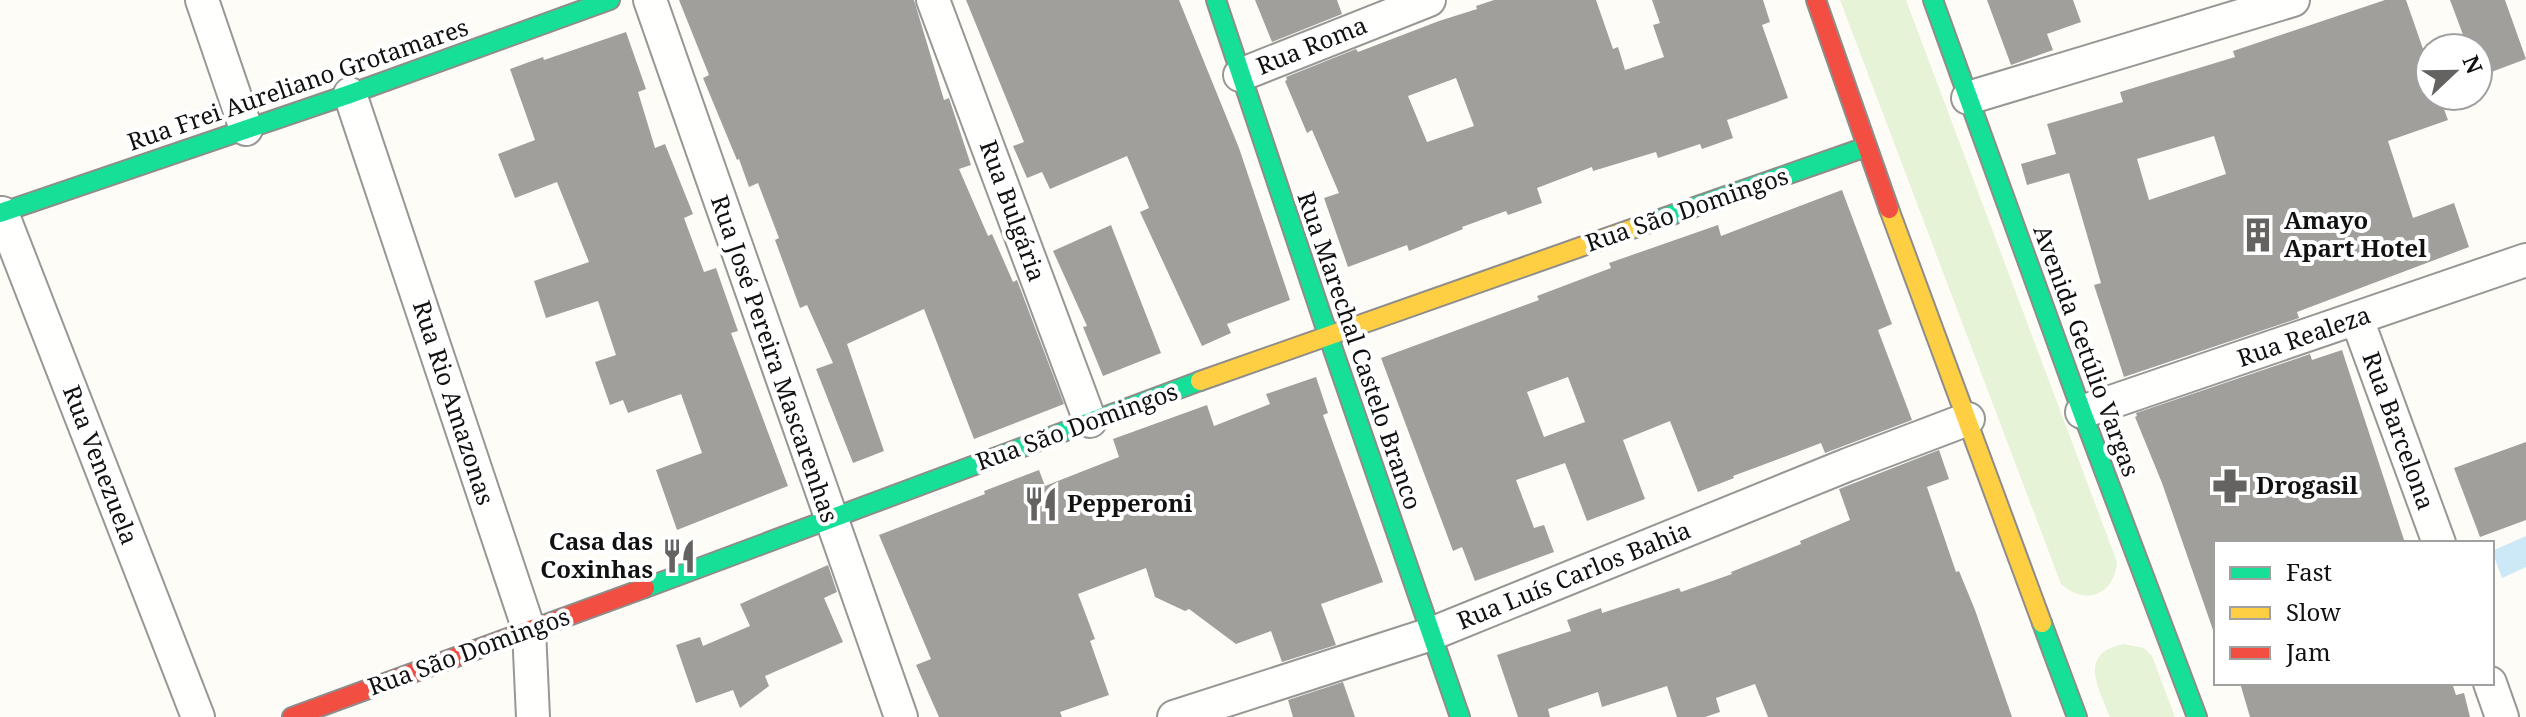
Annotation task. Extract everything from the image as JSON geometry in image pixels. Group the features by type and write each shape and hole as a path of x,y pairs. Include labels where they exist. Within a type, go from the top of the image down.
{"street":[{"path":"202,0 246,129"},
{"name":"Rua Frei Aureliano Grotamares","path":"1,213 350,94 610,0"},
{"name":"Rua José Pereira Mascarenhas","path":"650,0 901,717"},
{"name":"Rua Bulgária","path":"933,0 1090,421"},
{"name":"Rua Marechal Castelo Branco","path":"1216,0 1460,717"},
{"name":"Rua Roma","path":"1240,75 1429,0"},
{"path":"1816,0 1866,147 2077,717"},
{"name":"Avenida Getúlio Vargas","path":"1933,0 2082,412 2197,717"},
{"path":"1968,98 2293,0"},
{"name":"Rua Rio Amazonas","path":"350,94 529,630 533,717"},
{"name":"Rua São Domingos","path":"292,717 1090,421 1866,147"},
{"name":"Rua Venezuela","path":"1,213 198,717"},
{"name":"Rua Realeza","path":"2082,412 2526,260"},
{"name":"Rua Barcelona","path":"2357,319 2438,541"},
{"name":"Rua Luís Carlos Bahia","path":"1186,715 1431,634 1968,419"},
{"path":"2491,685 2502,717"}],"green space":[{"path":"1840,0 1906,0 2117,562 2110,582 2097,594 2080,594 2061,584"},
{"path":"2123,644 2144,648 2152,656 2175,717 2110,717 2097,684 2096,664 2109,649"}],"water":[{"path":"2526,536 2526,567 2502,578 2494,550"}],"building":[{"path":"679,0 914,0 944,100 949,98 971,165 959,169 988,236 992,234 1013,282 1017,280 1064,404 974,439 924,309 847,344 884,451 853,463 816,369 833,363 807,305 800,308 758,183 749,187 737,160 703,78 709,75"},
{"path":"966,0 1179,0 1239,148 1290,300 1227,324 1231,333 1202,346 1140,212 1149,208 1127,156 1050,189 1042,172 1027,178 1013,146 1024,142"},
{"path":"1255,0 1337,0 1342,14 1272,42"},
{"path":"1494,0 1596,0 1613,49 1618,47 1625,70 1664,57 1653,25 1660,23 1652,0 1763,0 1770,22 1762,25 1788,98 1727,120 1733,138 1702,149 1700,144 1658,158 1656,152 1593,171 1592,167 1537,188 1542,203 1508,215 1506,211 1409,251 1407,245 1348,267 1324,198 1339,193 1312,130 1307,133 1286,77 1356,49 1358,52 1477,9 1476,6","holes":["1456,78 1474,126 1427,142 1408,96"]},
{"path":"1987,0 2073,0 2081,22 2047,34 2053,50 2011,65"},
{"path":"2385,0 2406,0 2417,32 2414,32 2414,112 2445,112 2448,120 2388,141 2413,218 2454,203 2469,247 2297,312 2299,318 2124,377 2094,285 2101,283 2069,173 2027,185 2021,164 2056,154 2047,124 2123,102 2120,92 2235,57 2233,51","holes":["2214,136 2226,174 2149,200 2137,159"]},
{"path":"2450,0 2505,0 2526,59 2494,71 2494,32 2462,32"},
{"path":"626,32 646,89 638,92 655,148 665,144 693,214 684,218 704,272 716,268 738,331 731,333 788,486 677,530 656,470 702,453 681,394 628,413 623,400 610,405 595,362 616,355 598,301 546,318 534,281 589,262 557,182 515,198 498,154 535,140 510,69"},
{"path":"1842,190 1892,324 1878,330 1912,420 1825,453 1821,443 1698,492 1670,421 1623,440 1645,499 1587,521 1565,463 1516,480 1534,528 1544,525 1554,552 1475,581 1462,547 1453,551 1381,358 1539,300 1537,296 1611,268 1609,263 1718,225 1721,236","holes":["1568,377 1585,422 1544,437 1527,392"]},
{"path":"1111,225 1161,353 1103,376 1083,327 1087,326 1053,251"},
{"path":"2342,350 2404,541 2214,541 2213,630 2136,413 2310,354 2312,360"},
{"path":"1316,377 1328,413 1323,415 1383,582 1321,604 1336,645 1282,662 1271,631 1236,644 1189,609 1185,611 1155,597 1146,568 1078,594 1095,639 1090,641 1109,695 1060,712 1062,717 939,717 916,665 931,659 879,535 1039,470 1045,486 1119,457 1113,439 1207,405 1214,426 1270,404 1266,394"},
{"path":"2526,442 2526,520 2480,537 2454,468"},
{"path":"1939,450 1949,479 1927,487 2012,717 1768,717 1755,684 1716,698 1720,712 1705,717 1677,717 1667,686 1602,707 1598,692 1548,709 1550,717 1518,717 1497,655 1571,631 1567,620 1601,608 1602,613 1679,588 1681,592 1801,544 1800,541 1850,520 1839,489"},
{"path":"828,565 837,592 824,598 843,642 765,676 769,686 740,708 733,690 696,703 676,645 700,637 703,646 750,626 740,604"},
{"path":"1343,682 1355,717 1293,717 1288,700"},
{"path":"2241,685 2453,685 2456,695 2464,693 2470,717 2250,717"}],"traffic: fast":[{"path":"0,213 350,94 610,0"},
{"path":"1216,0 1460,717"},
{"path":"1933,0 2082,412 2197,717"},
{"path":"1643,225 1866,147"},
{"path":"645,588 1200,381"},
{"path":"2042,623 2077,717"}],"traffic: slow":[{"path":"1889,209 2042,623"},
{"path":"1200,381 1643,225"}],"traffic: jam":[{"path":"1816,0 1889,209"},
{"path":"292,717 645,588"}],"place":[{"name":"Amayo Apart Hotel","path":"2258,235"},
{"name":"Drogasil","path":"2230,486"},
{"name":"Pepperoni","path":"1041,504"},
{"name":"Casa das Coxinhas","path":"679,556"}]}
